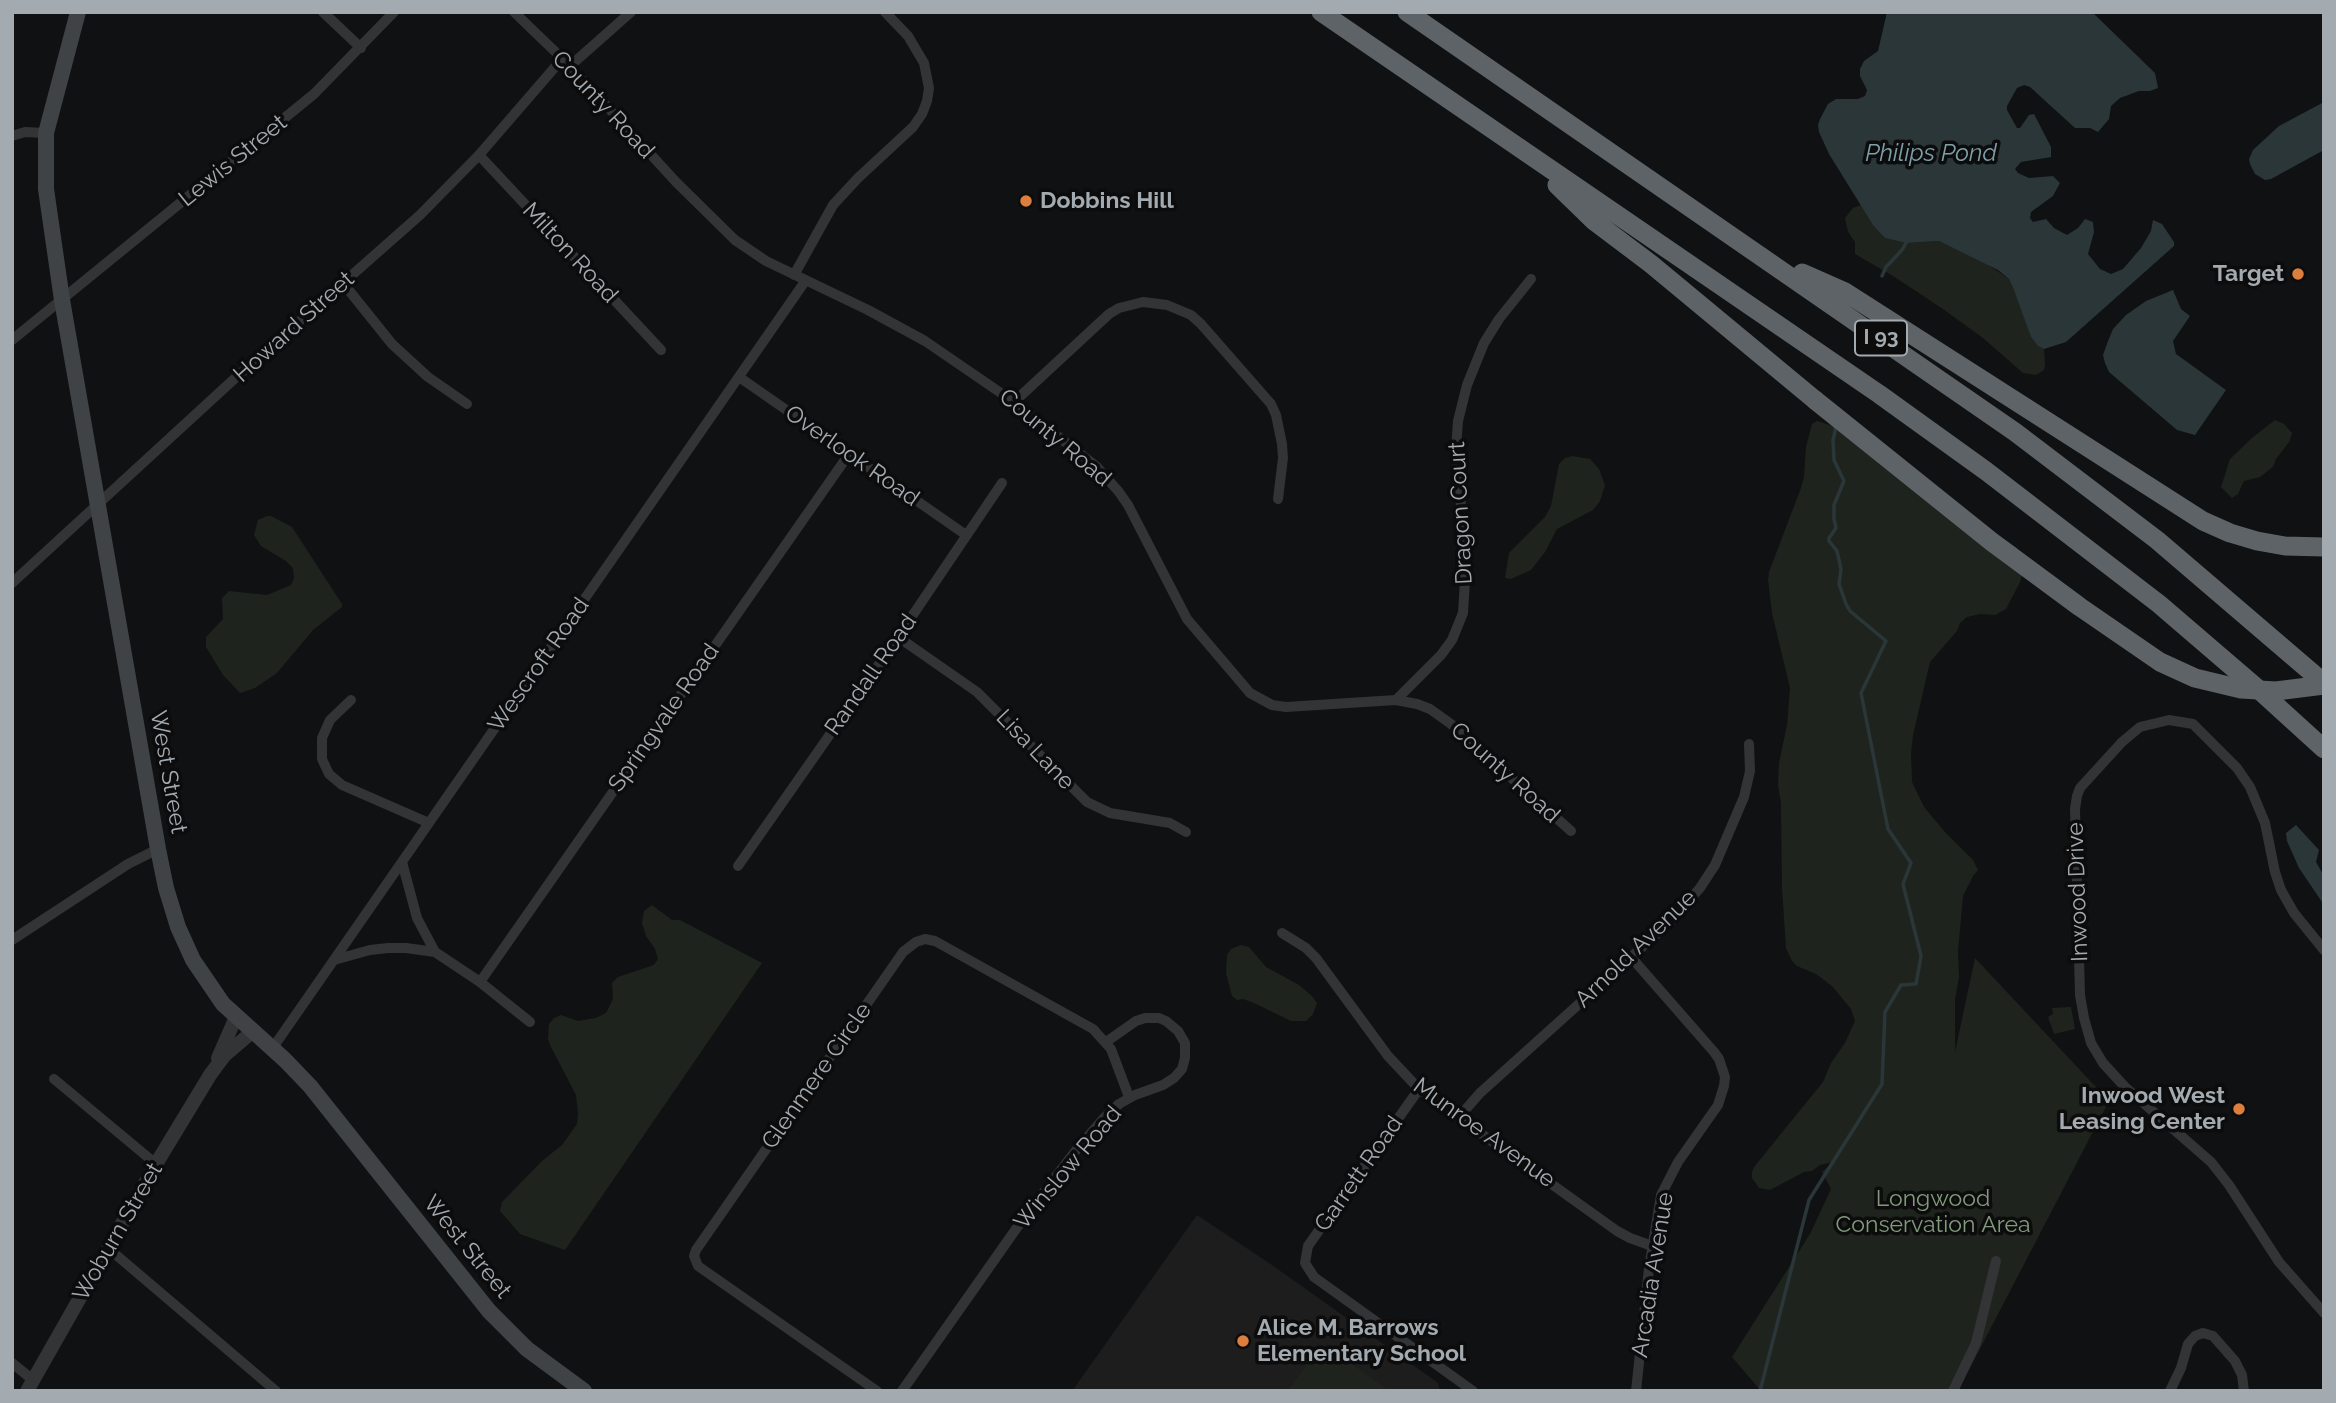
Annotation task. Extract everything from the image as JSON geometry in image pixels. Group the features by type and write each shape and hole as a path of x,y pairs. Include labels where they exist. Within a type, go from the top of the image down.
{"highway":[{"name":"I 93","path":"1321,12 1995,477 2159,604 2324,749"},
{"name":"I 93","path":"1407,12 1944,382 2069,472 2190,568 2324,684"},
{"path":"1515,145 1594,221 1651,264 1992,542 2160,662 2195,678 2241,689 2288,691 2324,684"},
{"path":"1753,250 1845,292 2203,521 2257,541 2285,546 2324,547"}],"main road":[{"name":"West Street","path":"78,12 46,133 46,189 97,504 169,900 183,938 204,977 236,1017 298,1073 489,1311 527,1349 584,1391"}],"street":[{"path":"323,12 361,48"},
{"name":"Lewis Street","path":"12,340 314,94 394,12"},
{"name":"County Road","path":"514,12 566,62 656,162 722,228 752,252 925,341 1014,402 1085,457 1119,492 1187,618 1250,693 1261,701 1286,707 1396,700 1418,704 1441,716 1571,831"},
{"name":"Howard Street","path":"12,583 420,215 566,62 631,12"},
{"path":"794,275 833,205 913,127 928,101 929,88 924,63 908,36 885,12"},
{"path":"12,136 24,132 46,133"},
{"name":"Milton Road","path":"479,155 661,350"},
{"name":"Dragon Court","path":"1396,700 1441,655 1452,640 1463,613 1466,564 1456,449 1458,421 1467,385 1484,342 1531,279"},
{"name":"Wescroft Road","path":"272,1049 806,280"},
{"path":"343,283 392,344 428,377 467,404"},
{"path":"1014,402 1097,323 1119,308 1143,302 1179,309 1202,324 1271,404 1282,444 1278,499"},
{"name":"Overlook Road","path":"739,377 966,535"},
{"name":"Springvale Road","path":"480,982 849,454"},
{"name":"Randall Road","path":"738,866 1002,483"},
{"name":"Lisa Lane","path":"898,637 977,692 1087,802 1110,813 1170,823 1186,832"},
{"path":"351,700 336,713 325,728 321,749 324,767 334,780 342,785 429,823"},
{"name":"Inwood Drive","path":"2324,950 2294,913 2281,890 2265,823 2250,787 2237,768 2193,724 2169,720 2140,727 2122,742 2080,788 2075,809 2081,995 2091,1043 2103,1063 2125,1087 2211,1163 2229,1185 2279,1262 2324,1313"},
{"name":"Arnold Avenue","path":"1459,1117 1480,1093 1681,911 1709,877 1744,797 1750,771 1749,744"},
{"path":"12,940 128,864 158,849"},
{"path":"402,862 417,918 435,952"},
{"name":"Munroe Avenue","path":"1282,933 1306,948 1316,958 1383,1049 1419,1089 1617,1231 1652,1246"},
{"name":"Glenmere Circle","path":"877,1391 698,1266 694,1259 696,1251 903,952 916,942 931,940 942,944 1093,1029 1106,1042 1114,1056 1129,1097"},
{"path":"334,960 388,948 405,947 435,952 480,982 530,1022"},
{"name":"Arcadia Avenue","path":"1631,957 1714,1052 1723,1068 1724,1077 1718,1105 1665,1184 1652,1246 1636,1391"},
{"name":"Woburn Street","path":"210,1075 236,1017"},
{"name":"Winslow Road","path":"902,1391 1035,1202 1104,1118 1129,1097 1163,1085 1178,1074 1185,1058 1183,1037 1174,1026 1151,1017 1136,1021 1106,1042"},
{"name":"Woburn Street","path":"30,1385 210,1075 224,1056 252,1032"},
{"path":"54,1079 156,1164"},
{"name":"Garrett Road","path":"1419,1089 1308,1246 1305,1263 1314,1277 1467,1389"},
{"path":"108,1248 276,1391"},
{"path":"1953,1391 1976,1343 1996,1261"},
{"path":"2170,1391 2188,1344 2195,1336 2203,1333 2213,1336 2235,1361 2242,1375 2244,1391"},
{"path":"12,1363 30,1385"}],"shaded area":[{"name":"Alice M. Barrows Elementary School","path":"1197,1215 1434,1380 1440,1391 1072,1391"}],"green space":[{"path":"1861,205 1885,238 1906,243 1939,241 1984,262 2009,279 2022,306 2031,337 2044,349 2044,370 2036,375 2023,373 1983,338 1943,309 1855,254 1855,242 1848,232 1845,218 1853,208"},
{"path":"2275,420 2284,424 2292,433 2289,442 2273,467 2260,477 2244,481 2238,494 2232,498 2221,487 2230,459"},
{"name":"Longwood Conservation Area","path":"1817,421 1836,427 2016,547 2022,555 2023,571 2020,582 2006,609 1995,615 1967,617 1930,662 1913,735 1912,782 1924,807 1973,860 1978,870 1963,896 1958,951 1959,977 1955,1000 1955,1052 1975,958 2109,1101 1958,1391 1761,1391 1732,1357 1810,1234 1831,1189 1822,1172 1833,1162 1804,1172 1770,1190 1759,1188 1752,1178 1752,1172 1823,1082 1855,1021 1851,1009 1832,986 1792,961 1786,948 1782,888 1781,803 1778,785 1790,688 1772,613 1768,580 1801,488 1806,447 1812,424"},
{"path":"1572,456 1590,459 1599,469 1605,485 1600,501 1593,510 1557,529 1545,552 1531,570 1511,579 1505,578 1509,553 1545,517 1551,506 1559,464"},
{"path":"267,516 292,527 342,607 313,630 277,673 255,688 240,693 223,675 206,647 206,637 223,619 222,598 229,591 267,595 291,585 294,578 293,568 261,546 254,535 258,520"},
{"path":"652,905 672,920 680,920 762,963 565,1250 520,1234 500,1211 502,1202 542,1161 562,1145 577,1124 576,1095 551,1047 548,1039 549,1024 561,1015 578,1021 606,1013 613,999 612,983 618,977 654,965 658,959 642,923 644,911"},
{"path":"1241,945 1249,947 1266,967 1299,985 1312,996 1317,1003 1313,1014 1306,1021 1291,1021 1254,1003 1237,1000 1232,996 1226,973 1227,955 1231,949"},
{"path":"2071,1007 2075,1029 2054,1034 2048,1017 2053,1014 2052,1008"},
{"path":"1333,1350 1389,1391 1288,1391 1315,1353"}],"water":[{"name":"Philips Pond","path":"1887,12 2092,12 2155,73 2158,88 2120,98 2111,106 2109,119 2098,132 2090,128 2075,128 2030,87 2024,85 2017,88 2007,106 2017,128 2020,128 2029,115 2034,114 2051,147 2051,157 2021,162 2015,169 2029,178 2053,176 2060,183 2053,196 2031,212 2030,218 2033,222 2046,219 2054,228 2067,235 2085,219 2093,222 2094,232 2088,254 2100,269 2111,274 2123,269 2141,248 2151,231 2153,220 2162,224 2174,242 2174,246 2066,342 2044,349 2038,346 2031,337 2009,279 1998,270 1939,241 1906,243 1885,238 1873,225 1829,154 1819,132 1820,119 1828,104 1836,99 1858,99 1865,96 1867,90 1860,76 1860,69 1864,61 1878,51"},
{"path":"2324,102 2324,150 2271,179 2265,180 2255,174 2249,159 2253,150 2279,126"},
{"path":"2173,290 2181,309 2190,316 2173,341 2176,354 2226,390 2195,435 2177,430 2109,372 2103,355 2113,329 2126,315 2146,301"},
{"path":"2296,825 2319,850 2316,862 2324,876 2324,905 2299,868 2287,841 2286,833"}],"waterway":[{"path":"1882,276 1907,241"},
{"path":"1760,1391 1809,1200 1882,1084 1885,1012 1901,985 1916,984 1921,956 1903,884 1911,863 1888,829 1861,693 1886,641 1850,611 1846,604 1839,584 1841,569 1837,551 1829,541 1836,528 1834,505 1844,481 1834,460 1833,440 1836,427"}],"place":[{"name":"Dobbins Hill","path":"1026,201"},
{"name":"Target","path":"2298,274"},
{"name":"Inwood West Leasing Center","path":"2239,1109"},
{"name":"Alice M. Barrows Elementary School","path":"1243,1341"}]}
